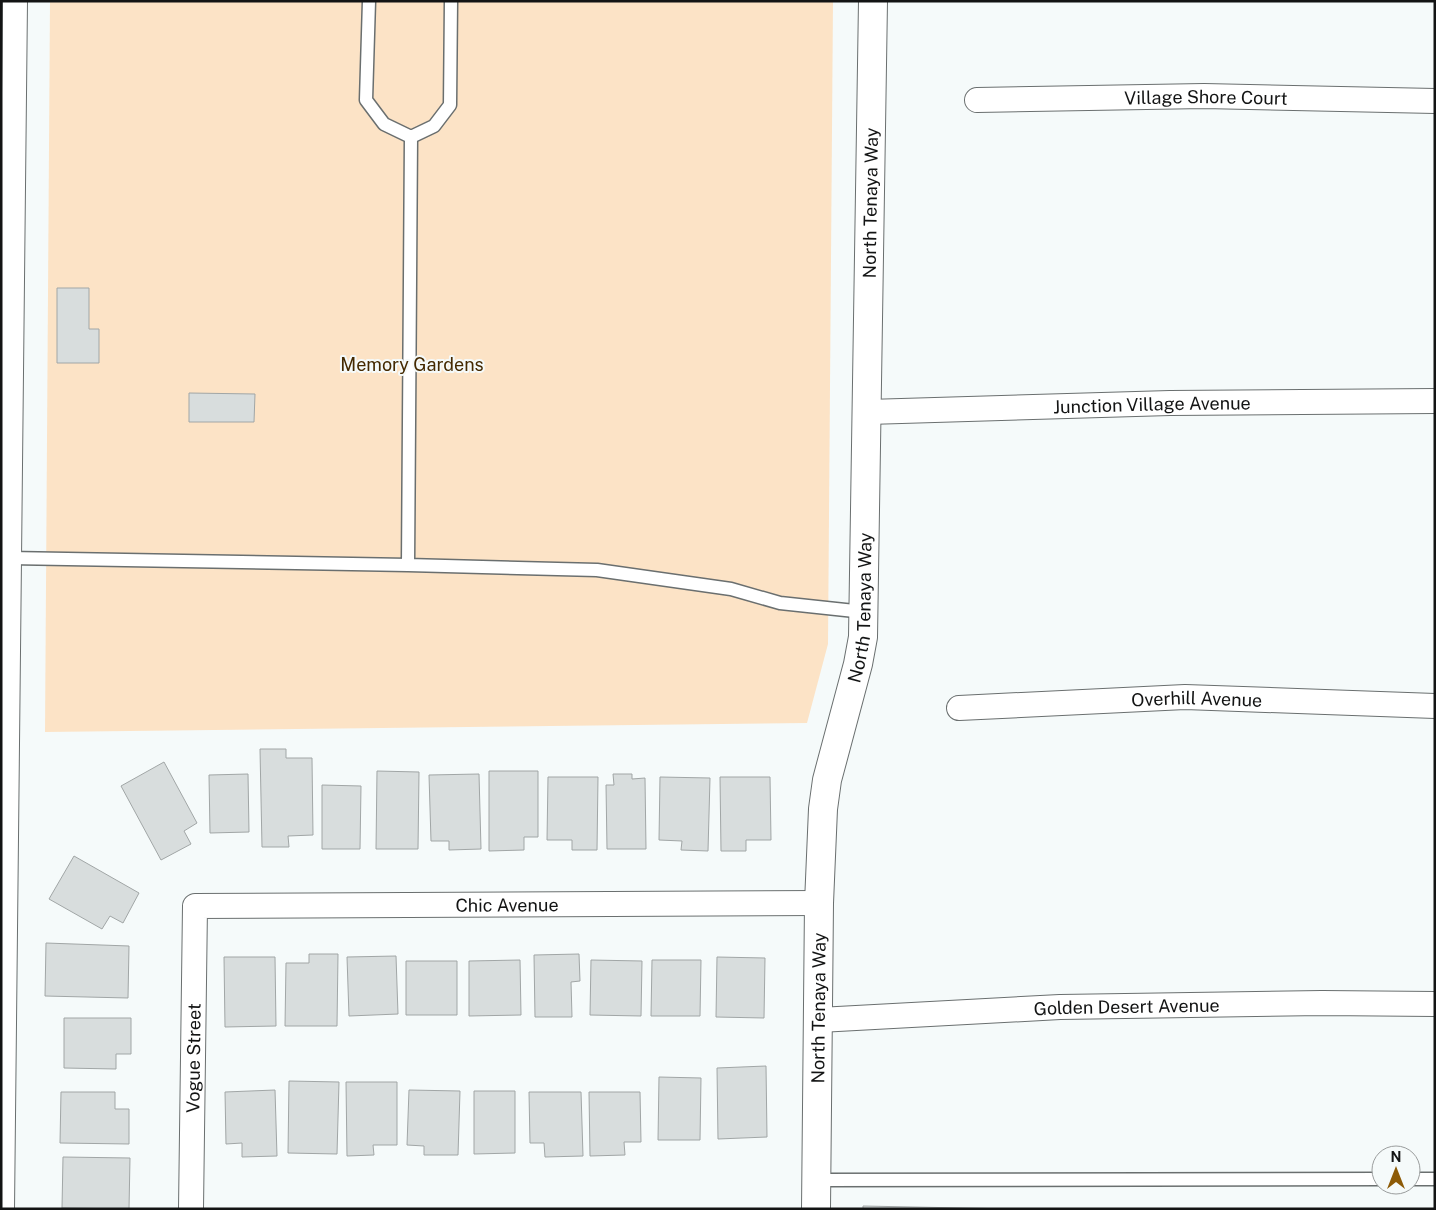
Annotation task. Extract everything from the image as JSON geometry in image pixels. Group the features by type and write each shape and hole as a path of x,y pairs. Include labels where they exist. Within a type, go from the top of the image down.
{"main road":[{"name":"North Tenaya Way","path":"816,1209 819,904 823,809 827,780 858,664 863,636 873,1"}],"street":[{"path":"2,1209 4,777 9,558 15,1"},
{"name":"Village Shore Court","path":"977,100 1204,96 1435,101"},
{"name":"Junction Village Avenue","path":"868,412 1170,403 1435,401"},
{"name":"Overhill Avenue","path":"959,708 1185,697 1435,706"},
{"name":"Chic Avenue","path":"195,906 819,904"},
{"name":"Vogue Street","path":"191,1209 195,906"},
{"name":"Golden Desert Avenue","path":"819,1020 1060,1007 1435,1004"}],"lane":[{"path":"369,1 366,100 384,124 411,137"},
{"path":"411,137 434,126 450,104 451,1"},
{"path":"408,565 411,137"},
{"path":"9,558 597,570 731,589 780,603 864,612"},
{"path":"1421,1178 1435,1178"},
{"path":"816,1180 1371,1179"}],"green space":[{"name":"Memory Gardens","path":"50,1 833,1 828,644 807,723 45,732"}],"building":[{"path":"57,288 89,288 89,329 99,329 99,363 57,363"},
{"path":"189,393 255,394 254,422 189,422"},
{"path":"260,749 286,749 286,758 312,758 313,835 288,836 289,847 262,847"},
{"path":"164,762 197,823 184,831 191,844 161,860 121,786"},
{"path":"377,771 419,772 418,849 376,849"},
{"path":"489,771 538,771 538,837 524,837 524,850 489,851"},
{"path":"248,774 249,832 210,833 209,775"},
{"path":"479,774 481,849 449,850 449,841 431,841 429,775"},
{"path":"613,774 632,774 632,779 645,778 646,849 607,849 606,785 614,785"},
{"path":"548,777 598,777 597,850 572,850 572,840 547,840"},
{"path":"660,777 710,778 708,851 681,850 682,841 659,840"},
{"path":"720,777 770,777 771,840 746,840 746,851 721,851"},
{"path":"322,785 361,786 360,849 322,849"},
{"path":"74,856 139,893 123,923 110,916 102,929 49,899"},
{"path":"46,943 129,946 128,998 45,996"},
{"path":"309,954 338,954 337,1026 285,1026 286,963 309,963"},
{"path":"579,954 580,981 571,982 572,1017 535,1017 534,955"},
{"path":"396,956 398,1014 349,1016 347,957"},
{"path":"224,957 275,957 276,1026 225,1027"},
{"path":"717,957 765,958 764,1018 716,1017"},
{"path":"520,960 521,1015 469,1016 469,961"},
{"path":"591,960 642,961 641,1016 590,1015"},
{"path":"652,960 701,960 700,1016 651,1016"},
{"path":"406,961 457,961 457,1015 406,1015"},
{"path":"64,1018 131,1018 131,1054 116,1054 116,1069 64,1068"},
{"path":"766,1066 767,1137 718,1139 717,1068"},
{"path":"659,1077 701,1078 700,1140 658,1140"},
{"path":"289,1081 339,1082 337,1154 288,1153"},
{"path":"346,1082 397,1082 397,1145 373,1145 374,1155 347,1156"},
{"path":"275,1090 277,1156 242,1157 242,1143 226,1144 225,1092"},
{"path":"409,1090 460,1091 458,1155 424,1155 424,1146 407,1145"},
{"path":"474,1091 515,1091 515,1153 474,1154"},
{"path":"61,1092 115,1092 115,1109 129,1109 129,1144 60,1143"},
{"path":"529,1092 581,1092 583,1156 545,1157 544,1143 530,1143"},
{"path":"589,1092 640,1092 641,1142 624,1142 625,1155 590,1156"},
{"path":"63,1157 130,1158 129,1209 62,1208"},
{"path":"863,1206 1013,1209 863,1209"}]}
